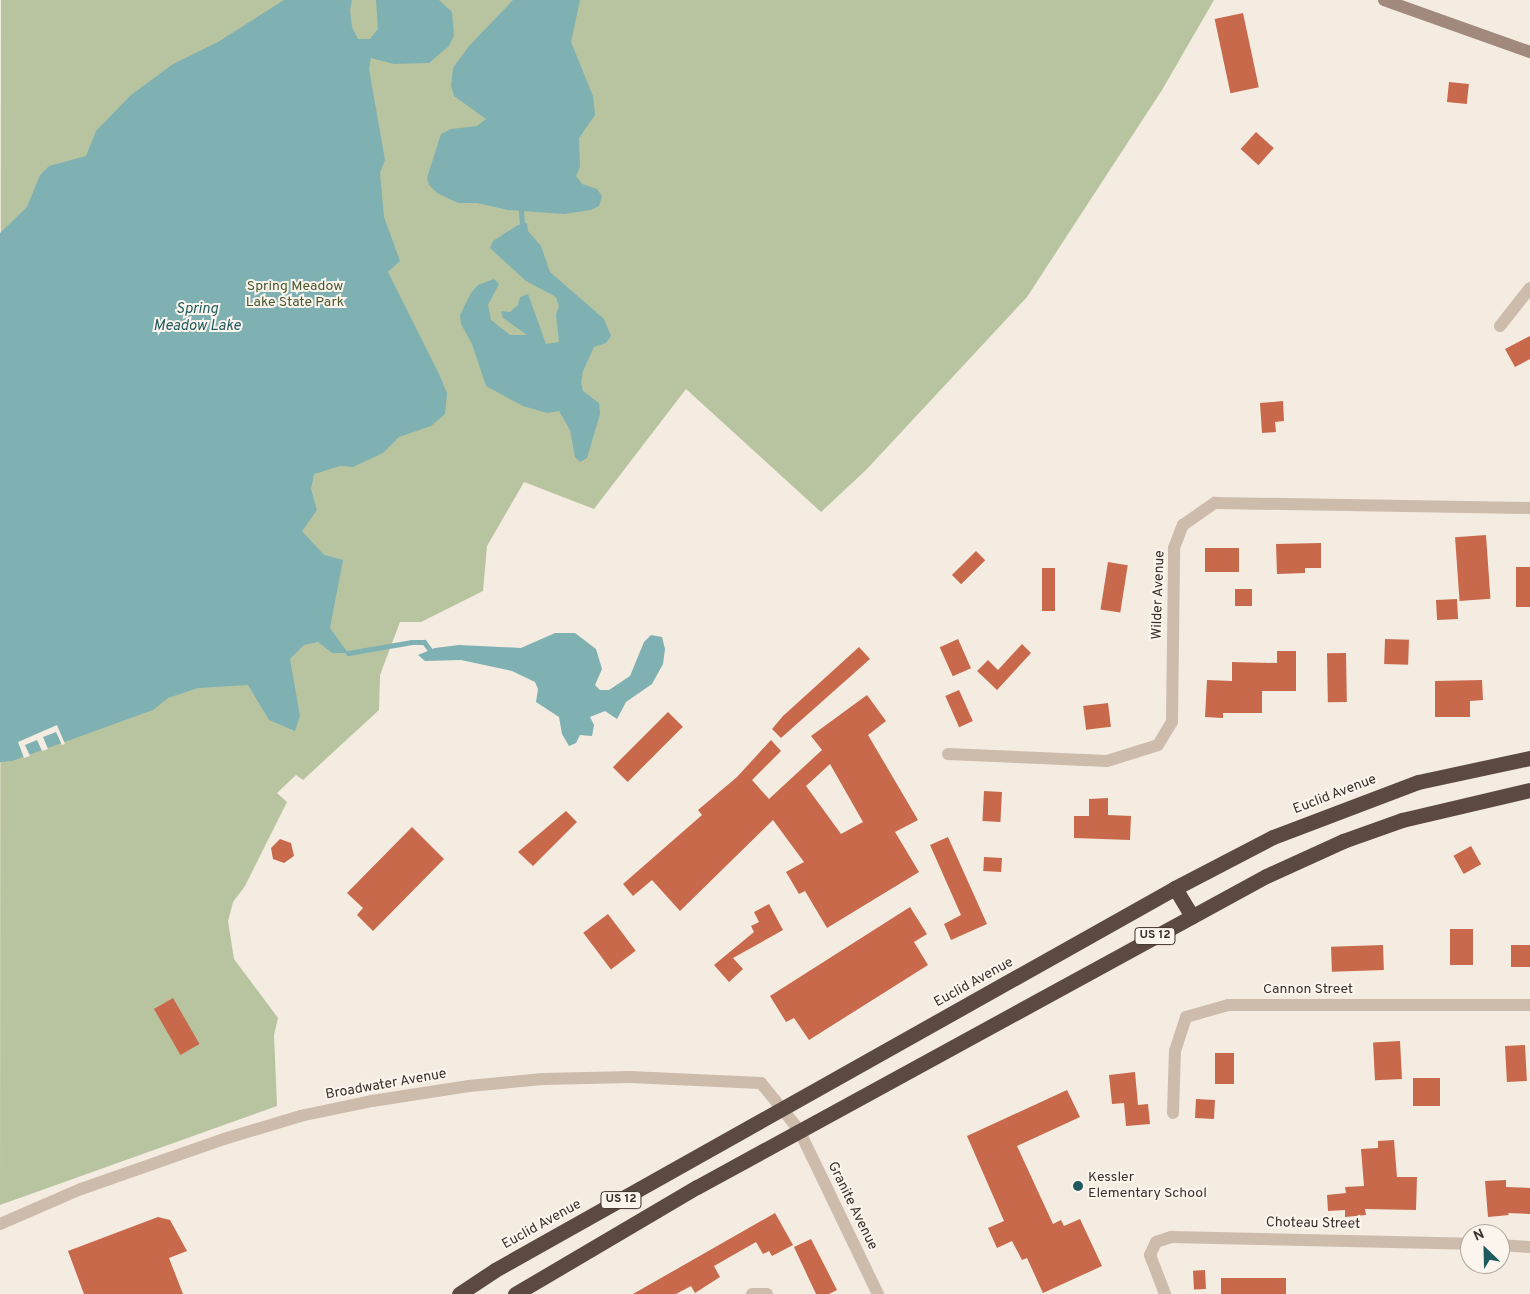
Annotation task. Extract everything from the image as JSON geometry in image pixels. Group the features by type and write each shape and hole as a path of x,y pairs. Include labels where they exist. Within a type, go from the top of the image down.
{"highway":[{"name":"Euclid Avenue","path":"459,1294 495,1270 1175,888 1273,837 1355,804 1418,782 1530,758"},
{"name":"US 12","path":"515,1294 799,1130 1266,876 1343,841 1455,806 1530,790"},
{"path":"1175,888 1192,916"}],"street":[{"path":"1384,0 1530,52"},
{"path":"1500,326 1530,288"},
{"name":"Wilder Avenue","path":"948,754 1107,761 1158,745 1172,722 1174,548 1183,525 1215,503 1530,508"},
{"name":"Cannon Street","path":"1173,1113 1175,1051 1186,1017 1228,1004 1530,1005"},
{"name":"Broadwater Avenue","path":"0,1224 81,1189 300,1116 469,1086 543,1079 630,1077 761,1083 784,1108 799,1130"},
{"name":"Granite Avenue","path":"799,1130 878,1294"},
{"name":"Choteau Street","path":"1165,1294 1150,1255 1156,1242 1171,1237 1460,1244"},
{"path":"1510,1246 1530,1247"},
{"path":"752,1294 767,1294"}],"green space":[{"name":"Spring Meadow Lake State Park","path":"1,0 1214,0 1162,90 1027,297 866,470 821,512 686,389 594,509 524,482 487,546 483,591 421,622 400,622 380,675 379,710 303,780 296,775 277,793 287,802 245,886 233,902 228,921 234,959 278,1018 274,1035 277,1106 0,1205"}],"water":[{"name":"Spring Meadow Lake","path":"284,0 352,0 350,10 352,27 358,39 370,39 378,29 376,0 439,0 452,12 454,35 449,46 429,63 394,64 371,58 369,69 385,160 380,173 384,217 400,261 388,272 447,393 445,414 431,426 399,437 383,453 353,467 340,466 314,474 311,489 317,510 302,531 324,555 343,560 330,628 348,653 332,653 318,642 304,645 290,659 300,716 295,731 269,720 248,685 198,688 168,698 153,710 12,761 0,762 0,233 27,207 40,175 49,166 86,156 96,131 131,95 173,64 218,42"},
{"path":"513,0 580,0 571,42 593,96 595,115 579,138 580,167 576,176 582,184 597,189 602,196 599,206 591,210 564,214 508,210 477,203 458,203 437,193 429,185 427,178 441,134 451,129 477,126 486,119 454,96 451,86 453,68 469,46"},
{"path":"527,223 528,231 541,246 550,272 604,319 611,336 606,343 594,347 583,371 581,382 583,391 599,403 600,414 587,458 580,462 575,457 570,430 559,411 547,413 523,406 486,386 472,344 461,324 460,315 471,293 478,285 494,279 499,284 488,305 491,320 510,335 527,335 503,318 501,311 510,312 518,305 520,297 528,294 546,344 559,342 556,315 559,306 556,297 526,281 490,248 493,241 518,225"},
{"path":"555,633 575,633 596,649 602,669 595,685 600,690 609,690 630,676 644,642 651,635 662,637 665,649 663,664 652,684 626,702 617,719 605,711 590,717 594,725 592,736 580,735 576,743 569,746 562,734 559,717 536,702 538,689 535,682 512,671 461,660 425,661 418,655 435,648 459,645 521,648"}],"pier":[{"path":"57,725 65,744 62,745 56,732 43,737 48,749 42,751 37,740 25,745 30,756 24,758 18,742"}],"building":[{"path":"1243,13 1259,87 1230,93 1215,19"},
{"path":"1449,82 1469,84 1467,104 1447,102"},
{"path":"1256,132 1274,148 1258,165 1241,149"},
{"path":"1530,336 1530,359 1515,367 1505,349"},
{"path":"1283,401 1284,421 1275,422 1276,432 1262,433 1260,403"},
{"path":"1486,535 1490,599 1460,601 1455,537"},
{"path":"1321,543 1321,568 1305,568 1305,573 1277,574 1276,544"},
{"path":"1205,548 1239,548 1239,572 1205,572"},
{"path":"976,551 985,560 961,584 952,575"},
{"path":"1108,562 1128,565 1120,613 1100,609"},
{"path":"1516,567 1530,567 1530,607 1516,607"},
{"path":"1042,568 1055,568 1055,611 1042,611"},
{"path":"1235,589 1252,589 1252,606 1235,606"},
{"path":"1457,599 1458,619 1437,620 1436,600"},
{"path":"958,639 971,668 953,676 940,647"},
{"path":"1385,639 1409,640 1408,665 1384,664"},
{"path":"1022,644 1031,653 997,690 977,671 988,660 998,670"},
{"path":"859,647 870,659 781,738 772,729 783,716"},
{"path":"1277,651 1296,651 1296,691 1262,691 1262,713 1223,713 1223,718 1205,717 1207,680 1232,681 1232,662 1277,663"},
{"path":"1327,653 1346,653 1347,702 1328,702"},
{"path":"1482,680 1483,700 1470,701 1470,717 1435,717 1435,681"},
{"path":"959,690 973,721 959,727 945,696"},
{"path":"867,695 886,721 868,735 918,820 895,832 919,872 827,928 805,891 799,894 786,872 804,862 773,820 680,911 652,880 633,896 623,884 702,815 698,810 737,777 771,740 781,751 752,780 769,799 822,750 811,736","holes":["830,764 863,822 841,834 806,786"]},
{"path":"1108,703 1111,727 1086,730 1083,706"},
{"path":"668,712 683,727 628,782 613,767"},
{"path":"984,791 1002,792 1000,822 982,821"},
{"path":"1108,798 1108,815 1131,816 1130,840 1074,838 1074,816 1089,816 1089,799"},
{"path":"566,811 577,822 533,866 518,852"},
{"path":"412,827 444,859 373,931 357,915 363,908 347,893"},
{"path":"948,837 987,924 951,940 944,924 961,915 930,845"},
{"path":"280,839 291,843 294,856 284,863 273,859 271,848"},
{"path":"1471,846 1481,864 1464,874 1454,856"},
{"path":"984,857 1002,858 1001,872 983,871"},
{"path":"769,904 783,930 733,958 743,969 729,982 714,965 754,932 751,926 759,922 754,912"},
{"path":"910,907 927,934 914,942 928,965 809,1040 794,1018 786,1022 770,996"},
{"path":"608,914 636,951 611,969 583,933"},
{"path":"1450,929 1473,929 1473,965 1450,965"},
{"path":"1383,945 1384,970 1332,972 1331,947"},
{"path":"1511,945 1530,945 1530,967 1511,967"},
{"path":"173,998 200,1044 180,1055 154,1009"},
{"path":"1400,1041 1402,1079 1375,1080 1373,1042"},
{"path":"1525,1045 1527,1081 1507,1082 1505,1046"},
{"path":"1215,1053 1234,1053 1234,1084 1215,1084"},
{"path":"1135,1072 1138,1105 1148,1104 1150,1124 1126,1126 1124,1103 1112,1104 1109,1075"},
{"path":"1413,1078 1440,1078 1440,1106 1413,1106"},
{"path":"1067,1090 1080,1117 1017,1146 1053,1224 1061,1220 1064,1226 1080,1219 1102,1266 1043,1293 1027,1258 1022,1260 1012,1241 997,1248 988,1228 1004,1221 967,1136"},
{"path":"1196,1099 1215,1100 1214,1119 1195,1118"},
{"path":"1394,1140 1397,1177 1417,1177 1416,1210 1365,1209 1366,1215 1345,1217 1345,1210 1328,1211 1327,1195 1346,1193 1345,1187 1364,1186 1361,1149 1378,1148 1378,1141"},
{"path":"1506,1180 1506,1187 1530,1188 1530,1214 1508,1213 1509,1215 1488,1217 1485,1181"},
{"path":"775,1213 793,1245 772,1256 769,1251 763,1254 756,1242 714,1266 720,1277 695,1293 691,1286 676,1294 633,1294"},
{"path":"158,1217 170,1220 187,1251 169,1258 183,1294 84,1294 68,1251"},
{"path":"811,1239 837,1290 829,1294 816,1294 794,1247"},
{"path":"1205,1270 1206,1289 1194,1290 1193,1271"},
{"path":"1221,1278 1286,1278 1286,1294 1221,1294"}],"waterway":[{"path":"521,211 522,224"},
{"path":"348,653 412,642 424,642 430,650"}],"place":[{"name":"Kessler Elementary School","path":"1078,1186"}]}
